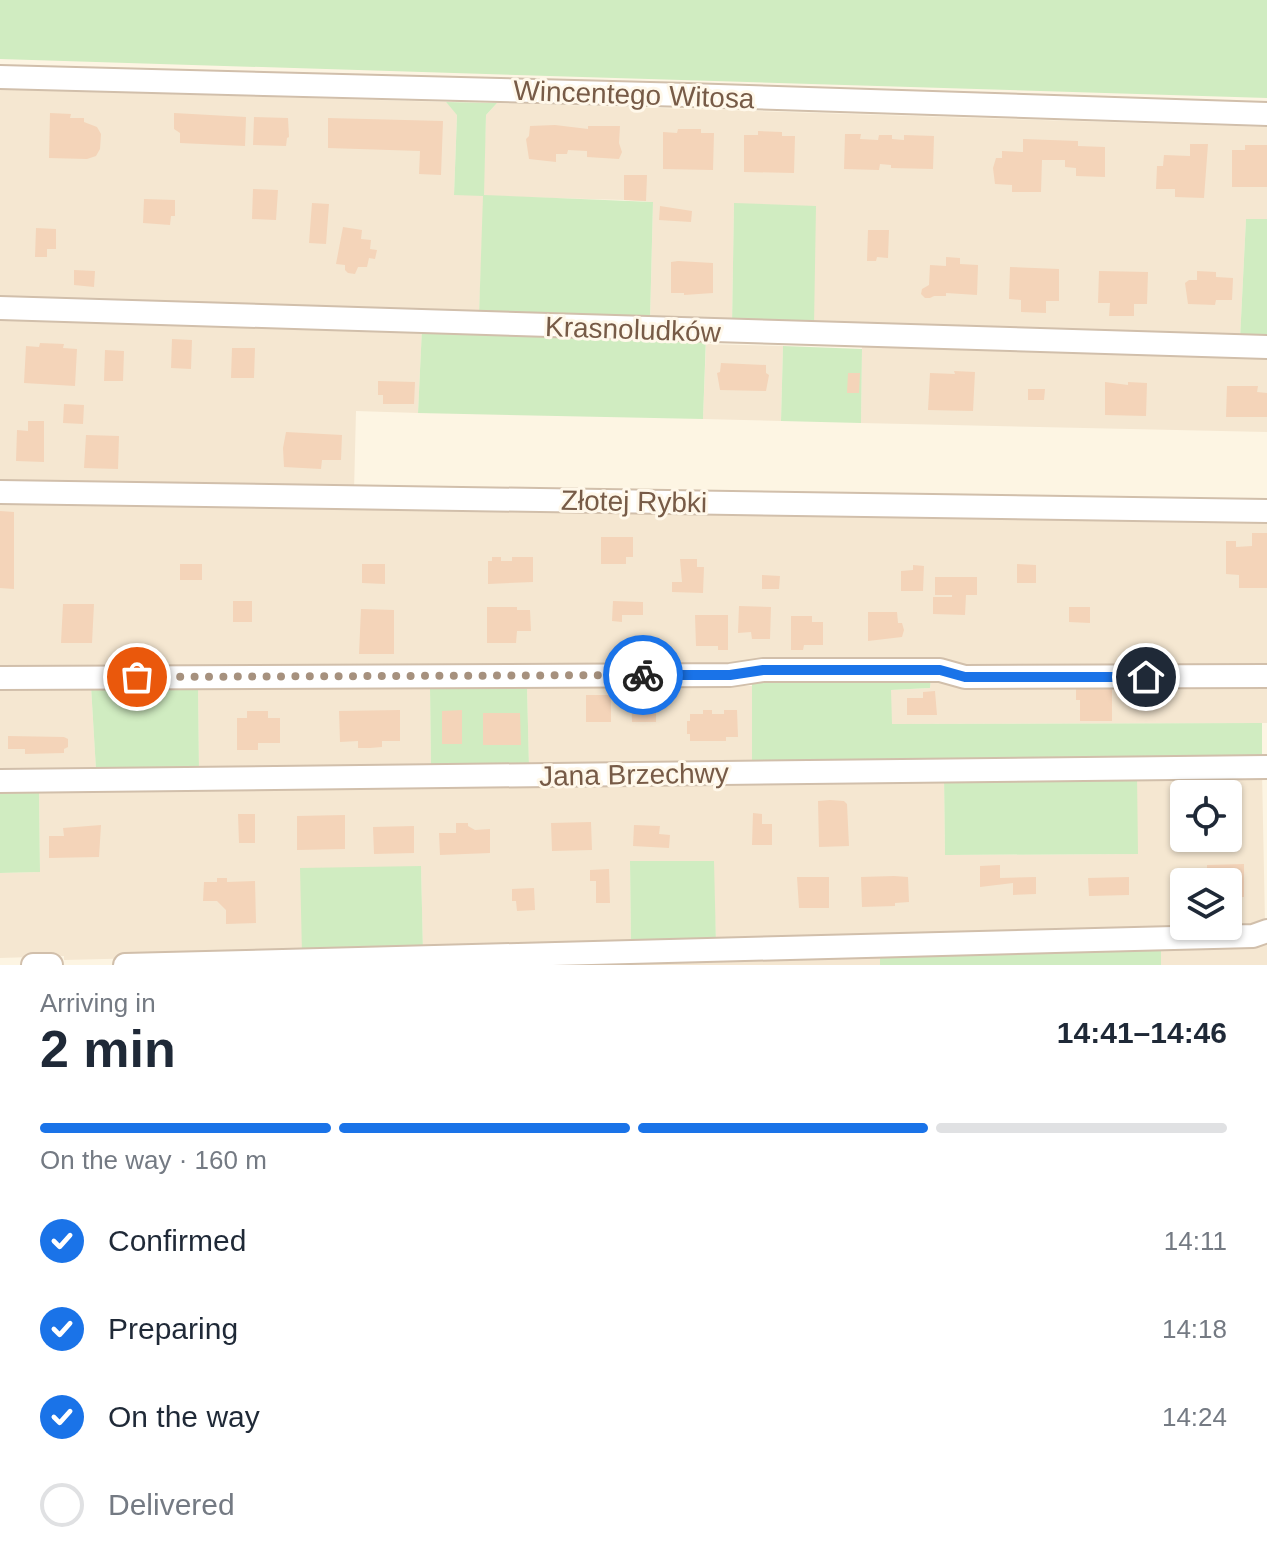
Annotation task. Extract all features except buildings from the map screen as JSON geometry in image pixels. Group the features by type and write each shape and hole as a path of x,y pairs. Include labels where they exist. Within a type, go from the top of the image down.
{"street":[{"name":"Wincentego Witosa","path":"0,77 703,95 1267,114"},
{"name":"Krasnoludków","path":"0,308 1267,347"},
{"name":"Złotej Rybki","path":"0,492 1267,511"},
{"path":"0,678 715,675 763,670 940,670 965,677 1267,676"},
{"name":"Jana Brzechwy","path":"0,781 1267,767"},
{"path":"125,965 1253,936 1267,931"},
{"path":"33,965 51,965"}],"shaded area":[{"path":"0,89 446,102 457,114 454,195 483,195 486,115 497,103 1267,127 1267,219 1246,219 1240,339 814,326 734,203 732,325 650,324 653,202 624,200 484,196 479,315 0,302"},
{"path":"0,314 422,328 418,413 356,411 354,491 0,484"},
{"path":"862,342 1267,352 1267,432 861,423"},
{"path":"706,344 783,346 781,421 703,419"},
{"path":"0,501 1267,519 1267,671 965,672 964,663 0,669"},
{"path":"931,677 1267,685 1267,723 891,724 891,690 930,688"},
{"path":"0,686 91,686 96,770 0,771"},
{"path":"198,686 430,688 431,767 199,770"},
{"path":"752,686 752,764 529,766 527,687"},
{"path":"1262,772 1265,922 1256,931 1242,931 1242,868 1170,868 1170,933 716,944 713,862 630,861 631,947 423,952 421,867 302,954 64,960 64,956 0,958 0,873 40,872 39,791 944,776 945,855 1137,854 1137,774"},
{"path":"1267,940 1267,965 1161,965 1161,943"},
{"path":"880,951 880,965 336,965"}],"green space":[{"path":"0,0 1267,0 1267,98 0,59"},
{"path":"446,102 497,103 486,115 484,195 653,202 650,321 479,315 483,196 454,195 457,115"},
{"path":"734,203 816,206 814,326 732,325"},
{"path":"1246,219 1267,219 1267,340 1240,339"},
{"path":"422,328 706,337 703,419 418,413"},
{"path":"783,346 862,349 861,423 781,421"},
{"path":"752,677 931,677 930,688 891,690 892,724 1262,723 1262,758 752,764"},
{"path":"91,686 198,686 199,770 96,770"},
{"path":"527,687 529,766 431,767 430,688"},
{"path":"1137,774 1138,854 945,855 944,776"},
{"path":"0,791 39,791 40,872 0,873"},
{"path":"630,861 714,861 716,944 631,947"},
{"path":"421,866 423,952 302,954 300,868"},
{"path":"1161,943 1161,965 880,965 880,951"}],"way so far":[{"path":"137,677 643,675"}],"route":[{"path":"643,675 730,675 763,670 940,670 960,677 1146,677"}]}
